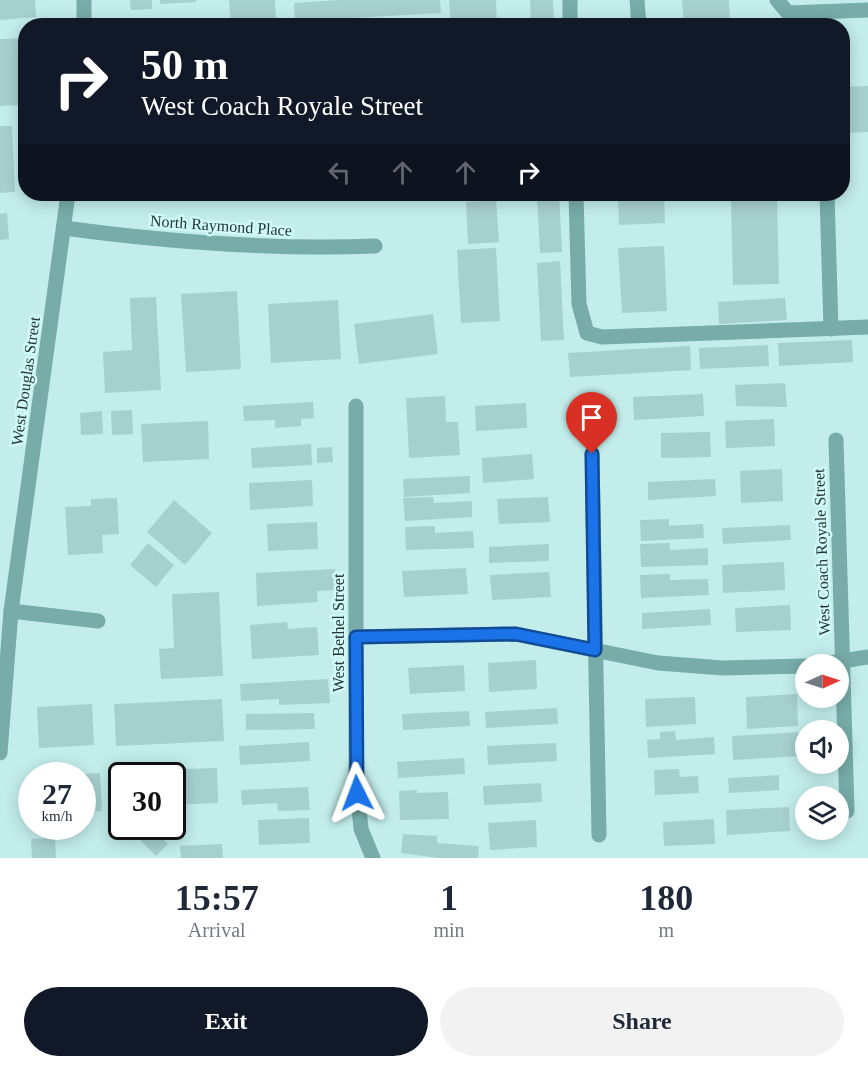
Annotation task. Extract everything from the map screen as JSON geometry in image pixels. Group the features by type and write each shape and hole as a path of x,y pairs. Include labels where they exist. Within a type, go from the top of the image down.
{"street":[{"path":"84,0 84,18"},
{"path":"570,0 570,18"},
{"path":"637,0 638,18"},
{"path":"777,0 788,13 868,10"},
{"name":"West Douglas Street","path":"0,753 11,611 67,201"},
{"path":"576,201 579,304 587,333 602,337 868,327"},
{"path":"827,201 831,329"},
{"name":"North Raymond Place","path":"64,228 155,241 307,249 375,246"},
{"name":"West Bethel Street","path":"356,406 356,776 361,829 373,858"},
{"name":"West Coach Royale Street","path":"836,440 842,654"},
{"path":"592,454 599,835"},
{"path":"11,611 98,621"},
{"path":"356,637 516,634 669,664 723,668 795,666"},
{"path":"849,661 868,657"},
{"name":"West Coach Royale Street","path":"844,708 846,786"}],"building":[{"path":"0,0 35,0 36,17 0,20"},
{"path":"130,0 152,0 152,9 131,10"},
{"path":"160,0 196,0 196,2 160,4"},
{"path":"229,0 275,0 276,18 230,18"},
{"path":"340,0 440,0 441,13 350,18 295,18 294,3"},
{"path":"449,0 496,0 497,18 450,18"},
{"path":"530,0 553,0 554,18 531,18"},
{"path":"682,0 729,0 730,18 683,18"},
{"path":"18,38 18,105 0,106 0,39"},
{"path":"868,86 868,132 850,133 850,87"},
{"path":"0,126 12,126 15,192 0,193"},
{"path":"496,201 499,242 468,244 466,202"},
{"path":"537,201 559,201 562,252 540,253"},
{"path":"618,201 664,201 665,223 619,225"},
{"path":"731,201 777,201 779,284 733,285"},
{"path":"7,213 9,239 0,240 0,214"},
{"path":"664,246 667,311 622,313 618,248"},
{"path":"496,248 500,321 461,323 457,250"},
{"path":"560,261 564,340 541,341 537,263"},
{"path":"237,291 241,369 186,372 181,294"},
{"path":"156,297 161,390 105,393 103,352 132,350 130,298"},
{"path":"785,298 787,320 719,324 718,302"},
{"path":"338,300 341,359 271,363 268,304"},
{"path":"433,314 438,354 359,364 354,324"},
{"path":"852,340 853,362 779,366 778,343"},
{"path":"768,345 769,366 700,369 699,348"},
{"path":"690,346 691,370 570,377 568,353"},
{"path":"785,383 787,407 736,406 735,385"},
{"path":"703,394 704,416 634,420 633,397"},
{"path":"445,396 446,422 458,422 460,455 409,458 406,398"},
{"path":"313,402 314,418 301,419 301,426 275,428 275,420 244,421 243,406"},
{"path":"526,403 527,428 476,431 475,406"},
{"path":"132,410 133,434 112,435 111,411"},
{"path":"102,411 103,434 81,435 80,413"},
{"path":"774,419 775,446 726,448 725,421"},
{"path":"208,421 209,459 143,462 141,424"},
{"path":"710,432 711,457 661,458 661,433"},
{"path":"311,444 312,465 252,468 251,448"},
{"path":"332,447 333,462 317,463 317,448"},
{"path":"532,454 534,479 483,483 482,458"},
{"path":"782,469 783,501 741,503 740,471"},
{"path":"470,476 470,493 404,497 403,479"},
{"path":"715,479 716,496 648,500 648,482"},
{"path":"312,480 313,506 250,510 249,483"},
{"path":"433,497 434,503 472,501 472,517 405,521 403,498"},
{"path":"548,497 550,522 499,524 497,499"},
{"path":"117,498 119,534 102,535 103,553 68,555 65,507 91,506 91,499"},
{"path":"174,500 212,533 185,565 147,532"},
{"path":"669,519 669,526 703,524 704,538 641,541 640,520"},
{"path":"317,522 318,549 268,551 267,524"},
{"path":"790,525 791,540 723,544 722,528"},
{"path":"435,526 435,533 473,531 474,548 406,550 405,527"},
{"path":"148,543 174,565 156,587 130,565"},
{"path":"670,543 670,550 708,548 708,565 641,567 640,544"},
{"path":"549,544 549,561 489,563 489,547"},
{"path":"784,562 785,590 723,593 722,565"},
{"path":"466,568 468,594 404,597 402,571"},
{"path":"335,569 336,590 317,591 318,602 257,606 256,573"},
{"path":"549,572 551,597 492,600 490,575"},
{"path":"670,574 670,580 708,579 709,595 641,598 640,575"},
{"path":"219,592 223,676 161,679 159,649 174,648 172,594"},
{"path":"790,605 791,630 736,632 735,608"},
{"path":"710,609 711,625 642,629 642,613"},
{"path":"287,622 288,629 317,627 319,655 252,659 250,625"},
{"path":"536,660 537,689 489,692 488,663"},
{"path":"464,665 465,691 410,694 408,668"},
{"path":"328,679 330,703 279,705 279,699 241,701 240,684"},
{"path":"795,694 798,720 795,720 795,726 747,729 746,697"},
{"path":"695,697 696,724 646,727 645,699"},
{"path":"222,699 224,741 116,746 114,704"},
{"path":"92,704 94,745 39,748 37,707"},
{"path":"557,708 558,724 486,728 485,712"},
{"path":"469,711 470,726 403,730 402,714"},
{"path":"314,713 315,729 246,730 246,714"},
{"path":"675,731 676,740 714,737 715,754 648,758 647,740 660,739 660,732"},
{"path":"795,732 795,756 733,760 732,736"},
{"path":"309,742 310,761 240,765 239,746"},
{"path":"556,743 557,761 488,765 487,746"},
{"path":"464,758 465,774 398,778 397,762"},
{"path":"217,768 218,803 186,804 186,769"},
{"path":"679,769 680,777 698,776 699,793 655,795 654,770"},
{"path":"96,773 100,773 102,811 96,811"},
{"path":"779,775 779,790 729,793 728,778"},
{"path":"541,783 542,802 484,805 483,786"},
{"path":"308,787 310,810 278,811 277,803 242,805 241,790"},
{"path":"417,790 417,793 448,792 449,819 400,820 399,791"},
{"path":"789,807 790,831 727,835 726,810"},
{"path":"309,818 310,843 259,845 258,820"},
{"path":"714,819 715,844 664,846 663,822"},
{"path":"536,820 537,847 490,850 488,823"},
{"path":"403,834 437,836 437,843 479,846 478,858 439,858 401,853"},
{"path":"31,840 55,840 56,858 32,858"},
{"path":"164,840 168,844 156,856 141,841"},
{"path":"222,844 223,858 181,858 180,846"}],"route":[{"path":"357,793 356,637 516,634 595,650 592,454"}]}
